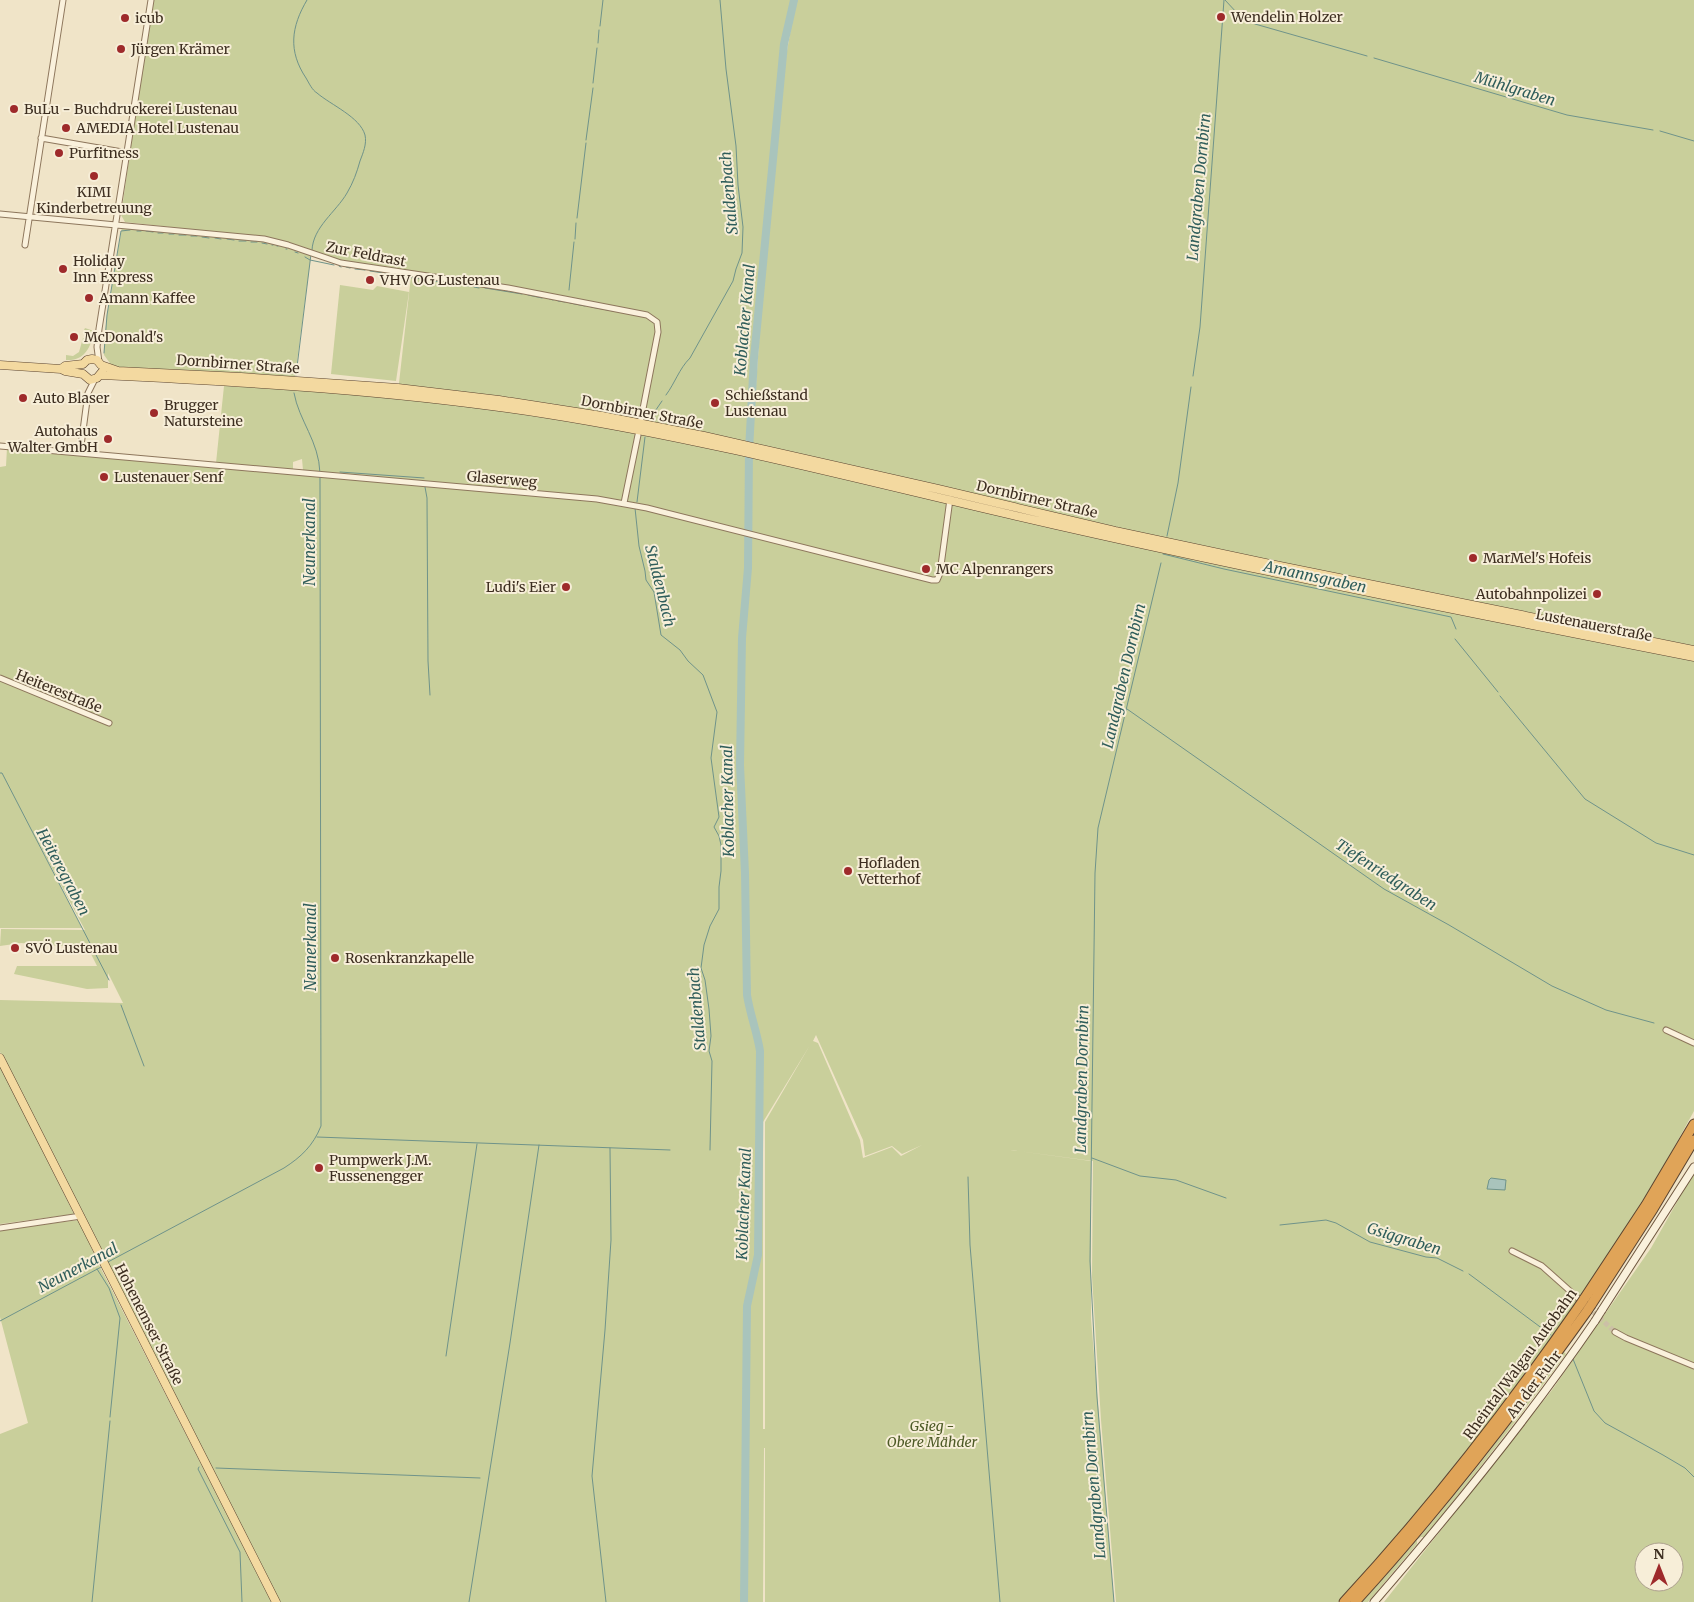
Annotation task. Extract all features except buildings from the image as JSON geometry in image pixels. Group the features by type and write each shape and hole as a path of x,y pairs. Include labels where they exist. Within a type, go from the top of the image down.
{"highway":[{"name":"Rheintal/Walgau Autobahn","path":"1356,1602 1412,1538 1475,1461 1542,1373 1694,1124"},
{"name":"Rheintal/Walgau Autobahn","path":"1344,1602 1469,1456 1536,1368 1653,1209 1694,1140"}],"main road":[{"name":"Dornbirner Straße","path":"0,364 61,368 86,362 100,363 118,371 325,382 452,394 602,416 738,448 952,492 1167,546"},
{"path":"84,376 86,362"},
{"path":"98,377 100,363"},
{"name":"Dornbirner Straße","path":"61,368 64,371 84,376 328,389 445,400 582,420 738,448"},
{"name":"Dornbirner Straße","path":"767,454 950,501 1167,546"},
{"name":"Lustenauerstraße","path":"1167,546 1453,600 1694,650"},
{"name":"Lustenauerstraße","path":"1167,546 1463,612 1694,657"},
{"name":"Hohenemser Straße","path":"0,1058 276,1602"},
{"name":"An der Fuhr","path":"1374,1602 1485,1469 1568,1359 1595,1321 1694,1166"}],"street":[{"path":"25,245 63,0"},
{"path":"100,363 97,347 151,0"},
{"path":"41,138 128,153"},
{"name":"Zur Feldrast","path":"0,214 264,239 341,263 552,296 647,315 654,318 659,326 641,419"},
{"path":"86,362 97,347"},
{"path":"80,453 88,393 84,376"},
{"path":"88,393 98,377"},
{"path":"624,503 638,434"},
{"name":"Glaserweg","path":"0,446 582,497 624,503 937,580 940,573 950,501"},
{"path":"950,501 952,492"},
{"name":"Heiterestraße","path":"0,678 109,723"},
{"path":"1666,1030 1694,1044"},
{"path":"0,1075 9,1075"},
{"path":"0,1228 80,1216"},
{"path":"1512,1251 1542,1266 1584,1304"},
{"path":"1615,1332 1694,1366"}],"green space":[{"name":"Gsieg - Obere Mähder","path":"152,0 791,0 781,52 754,337 746,457 751,458 762,299 785,62 796,0 1694,0 1694,1111 1617,1243 1531,1367 1500,1409 1405,1526 1338,1602 1116,1602 1101,1420 1092,1277 1093,1161 1003,1149 1091,1161 1091,1318 1114,1602 765,1602 764,1448 763,1602 274,1602 0,1052 0,1000 123,1003 108,973 108,988 87,989 14,974 17,966 97,966 88,948 21,943 0,946 1,929 85,930 31,829 82,928 0,928 0,467 6,466 7,448 316,475 316,471 303,470 302,459 293,462 293,470 216,463 224,386 398,392 411,276 333,259 271,238 125,222 121,215","holes":["816,1035 863,1140 865,1156 892,1146 902,1154 922,1145 901,1156 892,1147 863,1158 860,1140 818,1043 813,1041","810,1045 765,1122 765,1429 763,1429 763,1122"]},
{"path":"122,227 256,239 282,244 311,255 295,377 182,370 116,369 112,366 104,355 104,344"},
{"path":"340,285 373,290 377,286 409,292 396,381 331,374"},
{"path":"85,328 94,331 89,347 78,358 66,360 66,355 73,356 79,352 83,338 87,338 88,331 84,330"},
{"path":"0,1064 2,1069 74,1214 0,1224"},
{"path":"1694,1172 1694,1602 1384,1602 1552,1390 1651,1248"},
{"path":"79,1220 99,1265 272,1602 0,1602 0,1434 28,1423 0,1317 0,1230"},
{"path":"1564,1352 1566,1354 1514,1424 1424,1537 1417,1540 1492,1449"},
{"path":"1417,1540 1417,1544 1368,1602 1362,1602 1389,1572"}],"water":[{"path":"1491,1178 1506,1180 1505,1190 1487,1189"}],"waterway":[{"name":"Neunerkanal","path":"307,0 295,29 294,49 300,68 314,90 351,117 365,135 365,145 351,185 316,234 312,250"},
{"path":"600,26 603,0"},
{"name":"Staldenbach","path":"666,395 690,358 733,281 742,253 743,227 736,146 726,69 720,0"},
{"name":"Koblacher Kanal","path":"744,1602 747,1306 758,1255 760,1051 747,995 745,873 740,765 742,638 748,568 749,450 754,358 784,44 794,0"},
{"name":"Landgraben Dornbirn","path":"1193,376 1200,327 1224,0"},
{"name":"Mühlgraben","path":"1225,0 1238,14 1255,24 1367,56"},
{"path":"598,43 599,30"},
{"path":"593,83 597,48"},
{"name":"Mühlgraben","path":"1374,58 1567,115 1653,130"},
{"path":"586,140 593,88"},
{"name":"Mühlgraben","path":"1660,131 1694,141"},
{"path":"577,218 586,143"},
{"path":"575,239 576,223"},
{"path":"104,353 107,315 121,231 130,230"},
{"path":"146,231 153,232"},
{"path":"158,233 163,233"},
{"path":"169,234 174,234"},
{"path":"179,235 186,235"},
{"path":"191,236 197,236"},
{"path":"202,237 209,238"},
{"path":"215,238 221,239"},
{"path":"227,239 234,240"},
{"path":"239,241 246,241"},
{"path":"251,242 257,242"},
{"path":"569,290 574,242"},
{"path":"262,243 267,244"},
{"name":"Neunerkanal","path":"296,375 311,254"},
{"path":"305,257 310,260 334,265"},
{"path":"346,267 350,268"},
{"path":"355,269 365,270"},
{"path":"370,271 390,274"},
{"path":"399,276 421,279"},
{"path":"426,280 457,284"},
{"path":"462,285 469,286"},
{"path":"474,287 479,288"},
{"path":"485,288 522,294"},
{"path":"528,295 542,298"},
{"path":"547,298 553,300"},
{"path":"558,301 565,302"},
{"path":"570,303 585,306"},
{"path":"591,307 613,311"},
{"name":"Landgraben Dornbirn","path":"1167,536 1178,483 1191,387"},
{"name":"Neunerkanal","path":"294,393 300,413 313,441 320,473"},
{"name":"Staldenbach","path":"649,420 662,401"},
{"name":"Staldenbach","path":"637,502 645,437"},
{"path":"340,472 424,478"},
{"name":"Neunerkanal","path":"108,1262 284,1168 306,1150 321,1126 320,477"},
{"path":"425,487 427,498 430,695"},
{"name":"Staldenbach","path":"635,508 639,546 646,580 654,592 661,635 680,650 688,661 703,675 717,712 711,758 719,817 714,827 721,845 719,909 710,926 704,945 701,968 705,980 711,1036 709,1051 712,1061 710,1150"},
{"name":"Amannsgraben","path":"1163,554 1224,569 1451,617 1456,629"},
{"name":"Landgraben Dornbirn","path":"1114,1602 1097,1397 1090,1261 1095,873 1098,828 1161,563"},
{"name":"Amannsgraben","path":"1455,639 1498,692"},
{"name":"Amannsgraben","path":"1500,696 1585,799 1656,843 1694,855"},
{"name":"Tiefenriedgraben","path":"1127,709 1384,889 1552,986 1606,1010 1654,1023"},
{"name":"Heiteregraben","path":"0,773 2,773 109,980"},
{"name":"Heiteregraben","path":"121,1005 144,1066"},
{"path":"317,1137 670,1150"},
{"path":"446,1356 477,1144"},
{"path":"469,1602 539,1145"},
{"path":"606,1602 592,1476 611,1240 610,1148"},
{"name":"Gsiggraben","path":"1092,1158 1140,1176 1176,1180 1226,1198"},
{"path":"968,1177 970,1245 1000,1602"},
{"name":"Gsiggraben","path":"1280,1225 1326,1220 1336,1223 1370,1242 1426,1257 1437,1258 1463,1271"},
{"name":"Neunerkanal","path":"0,1321 103,1266"},
{"path":"97,1269 109,1288 120,1318 110,1417"},
{"name":"Gsiggraben","path":"1469,1274 1551,1335"},
{"name":"Gsiggraben","path":"1573,1359 1594,1411 1605,1423 1685,1468 1694,1477"},
{"path":"92,1602 110,1421"},
{"path":"199,1467 198,1469 240,1552 242,1602"},
{"path":"216,1468 480,1478"}],"tunnel":[{"path":"1588,1307 1615,1332"}],"place":[{"name":"Wendelin Holzer","path":"1221,17"},
{"name":"icub","path":"125,18"},
{"name":"Jürgen Krämer","path":"121,49"},
{"name":"BuLu - Buchdruckerei Lustenau","path":"14,109"},
{"name":"AMEDIA Hotel Lustenau","path":"66,128"},
{"name":"Purfitness","path":"59,153"},
{"name":"KIMI Kinderbetreuung","path":"94,176"},
{"name":"Holiday Inn Express","path":"63,269"},
{"name":"VHV OG Lustenau","path":"370,280"},
{"name":"Amann Kaffee","path":"89,298"},
{"name":"McDonald's","path":"74,337"},
{"name":"Auto Blaser","path":"23,398"},
{"name":"Schießstand Lustenau","path":"715,403"},
{"name":"Brugger Natursteine","path":"154,413"},
{"name":"Autohaus Walter GmbH","path":"108,439"},
{"name":"Lustenauer Senf","path":"104,477"},
{"name":"MarMel's Hofeis","path":"1473,558"},
{"name":"MC Alpenrangers","path":"926,569"},
{"name":"Ludi's Eier","path":"566,587"},
{"name":"Autobahnpolizei","path":"1597,594"},
{"name":"Hofladen Vetterhof","path":"848,871"},
{"name":"SVÖ Lustenau","path":"15,948"},
{"name":"Rosenkranzkapelle","path":"335,958"},
{"name":"Pumpwerk J.M. Fussenengger","path":"319,1168"}]}
